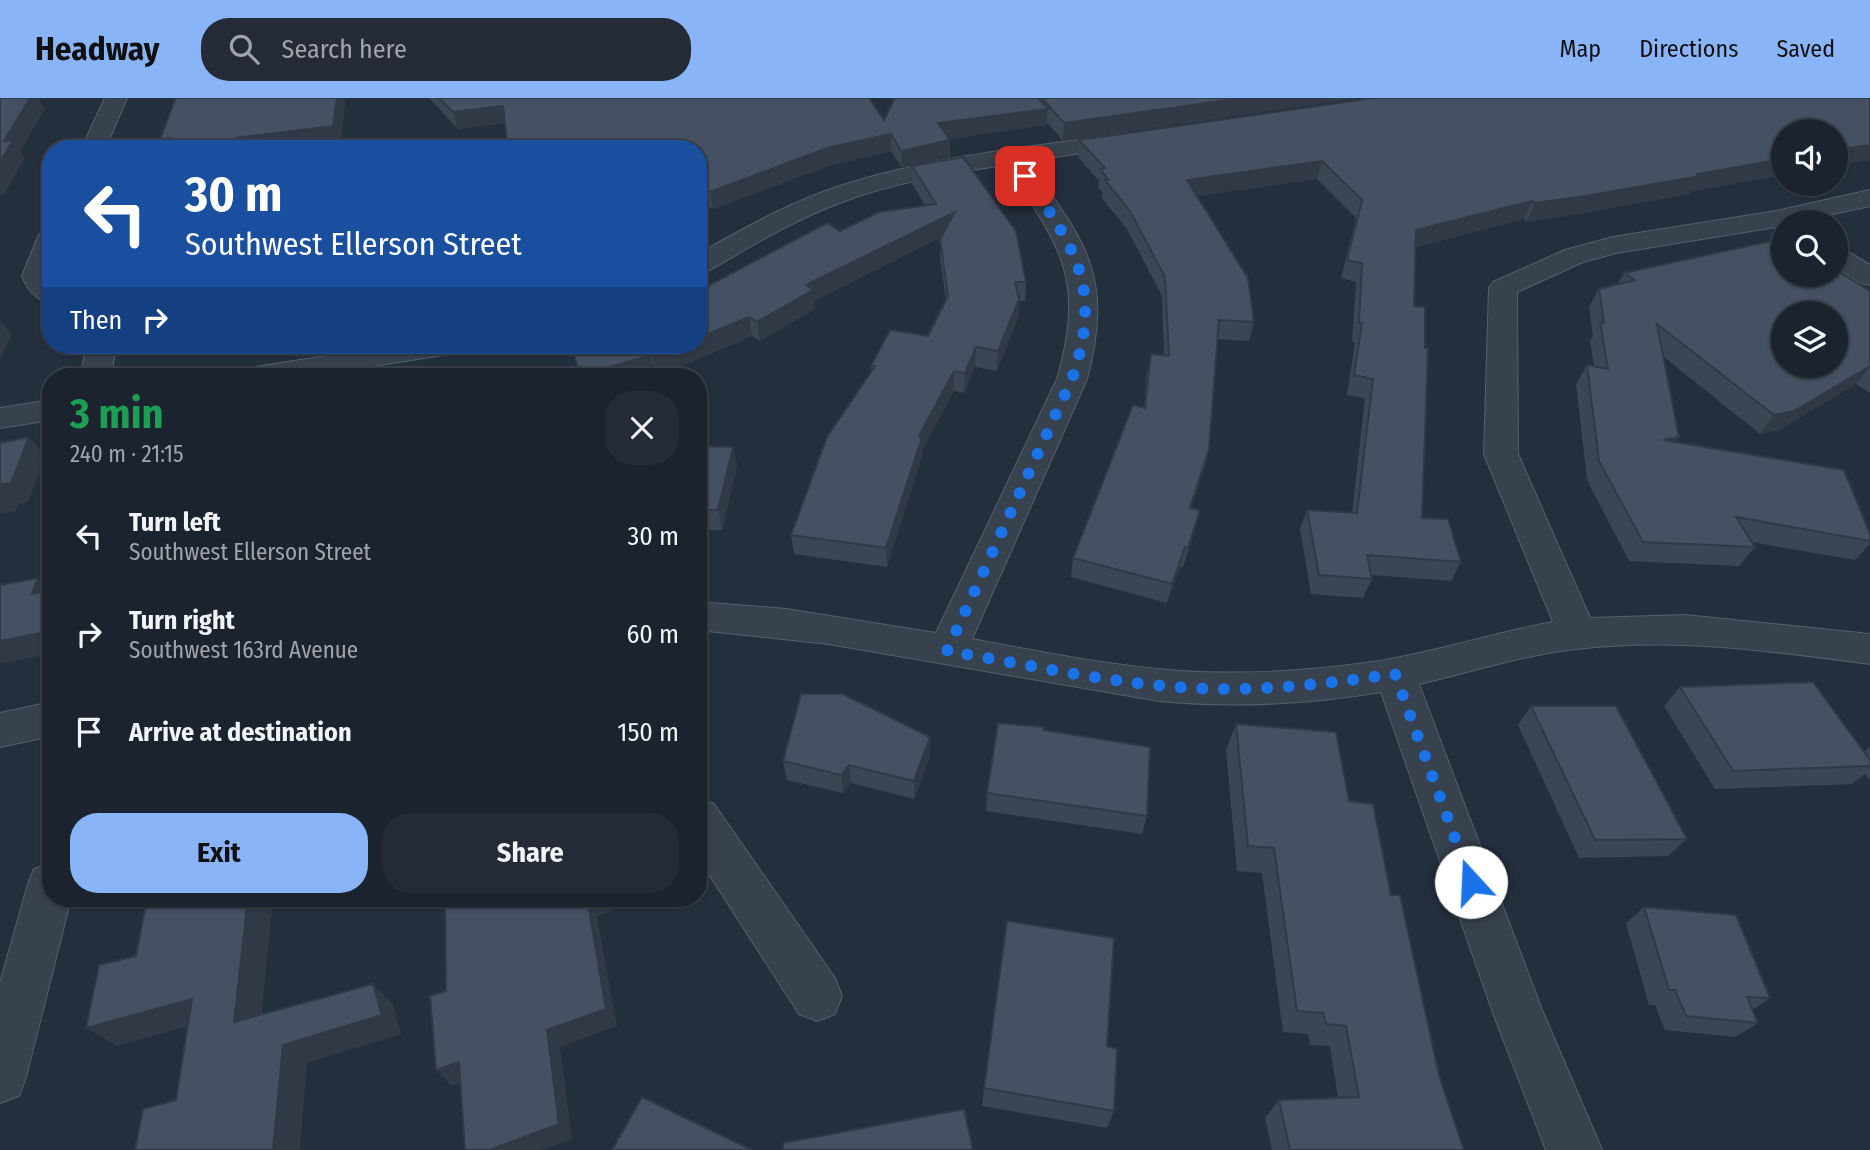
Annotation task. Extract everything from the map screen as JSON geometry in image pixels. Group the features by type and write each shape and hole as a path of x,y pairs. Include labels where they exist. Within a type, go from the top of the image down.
{"street":[{"path":"97,140 117,98"},
{"path":"707,260 802,210 846,192 940,168 1148,137"},
{"path":"947,651 1072,379 1085,334 1084,290 1074,251 1012,157"},
{"path":"1823,210 1870,198"},
{"path":"1577,633 1501,454 1503,289 1574,256 1612,245 1771,222"},
{"path":"42,260 36,276 42,287"},
{"path":"1848,263 1870,277"},
{"path":"306,368 393,354"},
{"path":"0,418 42,411"},
{"path":"707,616 750,618 836,629 1121,681 1225,689 1328,684 1395,674 1521,642 1577,633 1632,629 1744,633 1870,649"},
{"path":"1395,674 1518,1013 1574,1150"},
{"path":"0,730 42,721"},
{"path":"707,831 817,996"},
{"path":"0,1077 45,907"}],"building":[{"path":"0,98 30,98 4,141 13,140 0,162"},
{"path":"176,98 337,98 333,126 235,140 160,139"},
{"path":"439,98 869,98 884,120 895,98 1038,98 1048,109 938,123 950,140 901,151 891,134 827,148 710,192 707,190 707,140 507,140 503,106 453,112"},
{"path":"1042,98 1242,98 1064,123"},
{"path":"1373,98 1870,98 1870,145 1848,148 1848,119 1771,119 1771,161 1586,196 1535,203 1532,201 1416,230 1414,306 1425,307 1425,348 1428,348 1422,518 1448,519 1461,562 1367,555 1372,579 1319,575 1307,510 1357,513 1373,379 1354,375 1362,323 1359,323 1362,263 1347,260 1362,200 1322,161 1187,180 1248,278 1254,322 1219,320 1209,449 1190,508 1200,510 1188,548 1185,547 1172,584 1073,558 1133,405 1145,408 1151,354 1169,356 1165,277 1130,211 1105,180 1109,180 1100,169 1105,168 1079,140"},
{"path":"963,157 1016,231 1026,282 1015,282 1019,299 998,351 976,347 965,373 954,371 919,436 922,437 886,548 791,535 827,437 875,366 871,366 890,330 928,336 948,296 940,239 955,212 806,285 813,290 757,322 749,317 707,334 707,286 827,223 840,231 879,212 936,204 912,166"},
{"path":"1771,241 1771,287 1848,287 1848,277 1870,291 1870,366 1794,411 1774,415 1657,324 1679,437 1663,440 1844,470 1870,534 1870,541 1736,517 1755,547 1643,542 1599,461 1587,365 1608,369 1600,322 1604,323 1599,289 1635,280 1624,273"},
{"path":"573,354 658,354 606,368 578,368"},
{"path":"29,437 11,483 2,484 0,489 0,443"},
{"path":"707,446 733,447 718,510 707,510"},
{"path":"38,578 32,594 42,592 42,633 0,641 0,585"},
{"path":"1813,682 1870,760 1870,766 1733,771 1680,687"},
{"path":"801,694 843,694 930,737 914,781 849,765 841,775 783,761"},
{"path":"1531,706 1616,706 1687,839 1595,840"},
{"path":"998,723 1044,727 1043,730 1150,747 1147,816 987,793"},
{"path":"1236,724 1336,732 1349,801 1373,804 1391,895 1400,895 1439,1075 1464,1150 1290,1150 1279,1100 1359,1097 1346,1026 1326,1024 1323,1013 1297,1011 1274,848 1248,846"},
{"path":"145,907 247,907 234,1022 373,984 382,1015 283,1045 273,1150 135,1150 143,1109 176,1100 192,999 86,1028 99,965 136,956"},
{"path":"445,907 589,907 606,1009 547,1030 559,1124 489,1150 465,1150 459,1062 436,1070 430,996 446,991"},
{"path":"1644,907 1736,915 1770,998 1747,997 1758,1023 1686,1016 1675,990 1669,990"},
{"path":"1007,921 1114,938 1107,1046 1117,1049 1114,1111 984,1088"},
{"path":"642,1097 752,1150 612,1150"},
{"path":"964,1109 973,1150 783,1150 783,1143"}],"route":[{"path":"1025,176 1074,251 1084,290 1085,334 1072,379 947,651 1121,681 1225,689 1328,684 1395,674 1471,882"}]}
